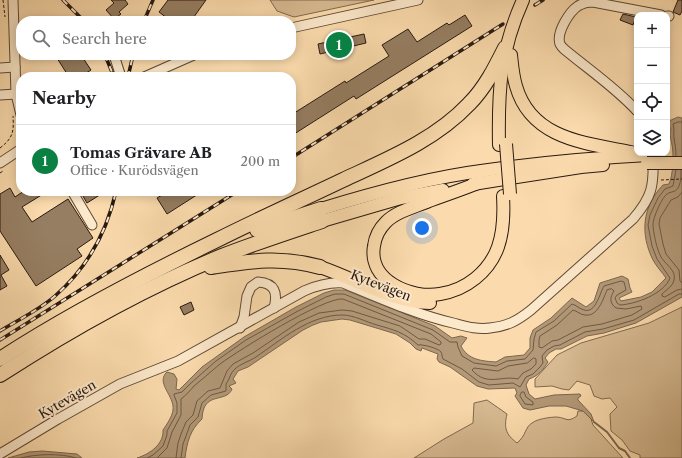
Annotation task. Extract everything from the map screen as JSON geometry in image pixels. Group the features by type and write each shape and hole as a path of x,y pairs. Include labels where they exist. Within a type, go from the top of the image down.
{"highway":[{"path":"0,359 71,316 156,271 217,240 378,164 424,140 443,127 473,100 508,52"},
{"path":"156,271 270,225 322,215"},
{"path":"0,375 59,338 124,302 191,270 322,215"},
{"path":"191,270 241,262 272,260 296,261 320,267"}],"main road":[{"path":"320,267 392,296 421,302 440,302 458,298 482,283 496,268 505,250 510,229 502,144 511,28 522,0"},
{"path":"527,0 508,52 519,95 528,111 540,124 558,134 581,142 682,163"},
{"path":"322,215 399,187 479,171 583,159 682,155"},
{"path":"322,215 481,182 649,157"},
{"path":"481,182 408,209 386,222 379,230 373,249 374,259 381,275 394,286 420,294 439,294 467,285 484,271 498,247 503,225 506,195"}],"street":[{"path":"0,95 16,94 12,0"},
{"path":"296,27 418,0"},
{"path":"634,108 614,89 564,49 560,44 560,34 564,22 571,12 584,3 593,2 645,12"},
{"path":"116,60 119,72"},
{"path":"155,72 183,60"},
{"path":"0,68 15,67"},
{"path":"0,163 16,152"},
{"name":"Kytevägen","path":"0,454 120,384 178,361 240,328 304,291 318,285 331,282 344,283 434,318 472,328 488,328 509,324 516,321 531,310 633,219 644,207 650,194 653,180 649,157"},
{"path":"75,196 92,225"},
{"path":"240,328 244,317 250,287 258,282 267,282 274,289 276,299 274,308"}],"path":[{"path":"653,180 670,178 682,179"}],"shaded area":[{"path":"270,0 374,0 296,17 277,11"},
{"path":"682,307 682,458 640,458 640,455 630,451 622,440 611,431 610,414 617,407 610,398 602,399 594,396 590,385 577,381 569,390 552,386 535,387 535,379 557,355 581,343 649,323"},
{"path":"487,400 507,414 506,430 517,443 528,427 534,422 544,418 554,417 567,420 577,416 578,411 583,411 591,419 593,425 623,458 414,458 473,423 474,403"}],"water":[{"path":"678,117 682,118 682,297 636,323 604,333 587,336 561,349 556,349 549,353 545,358 548,362 538,374 529,379 526,385 529,394 535,399 554,395 580,394 581,396 578,400 591,414 594,422 583,411 566,406 549,406 530,410 523,408 515,396 517,393 515,388 488,389 477,386 450,367 439,362 437,359 438,354 422,348 421,351 416,349 396,334 342,319 321,322 303,330 248,367 238,371 233,379 236,383 229,386 232,389 229,393 206,404 203,410 202,419 195,427 190,437 185,458 137,458 147,454 159,444 163,435 163,430 172,415 173,405 163,381 167,372 174,374 177,379 176,389 179,390 202,367 244,337 296,307 324,293 334,290 345,290 435,326 452,338 461,336 467,338 461,346 467,354 476,359 496,362 505,357 524,355 530,348 530,338 533,330 551,318 572,298 586,307 594,301 600,283 622,276 628,279 632,292 619,298 621,301 641,297 652,292 666,278 654,262 649,250 646,240 645,221 647,212 656,193 663,185 669,184 670,180 673,149 670,135 670,121"},
{"path":"42,451 77,454 82,458 8,458 29,452"}],"building":[{"path":"111,0 125,0 128,4 119,12 121,14 118,16 111,16 106,10 114,3"},
{"path":"168,0 206,0 195,16 164,16 159,12"},
{"path":"678,0 682,0 682,11 680,15 673,12"},
{"path":"623,14 634,17 633,25 620,20"},
{"path":"465,15 472,26 356,99 354,96 296,133 296,112 345,81 346,83 389,56 382,45 408,29 417,42 447,23 449,25"},
{"path":"364,34 366,43 320,54 318,44"},
{"path":"58,60 84,60 91,70 88,72 66,72"},
{"path":"10,188 15,197 40,196 22,207 32,222 68,199 93,238 77,249 82,256 36,286 0,231 0,194"},
{"path":"83,196 98,196 87,203"},
{"path":"160,196 195,196 167,214 157,198"},
{"path":"0,255 9,270 1,275 7,286 0,290"},
{"path":"191,302 194,310 184,315 180,307"}],"waterway":[{"path":"594,422 607,432 619,448 625,451 630,458"}],"railway":[{"path":"63,0 79,16"},
{"path":"146,16 153,0"},
{"path":"535,5 543,0"},
{"path":"296,155 503,24"},
{"path":"107,60 112,72"},
{"path":"129,72 132,60"},
{"path":"0,331 49,301 77,274 101,235 115,196"},
{"path":"0,340 230,196"}],"place":[{"name":"Tomas Grävare AB","path":"339,45"}]}
